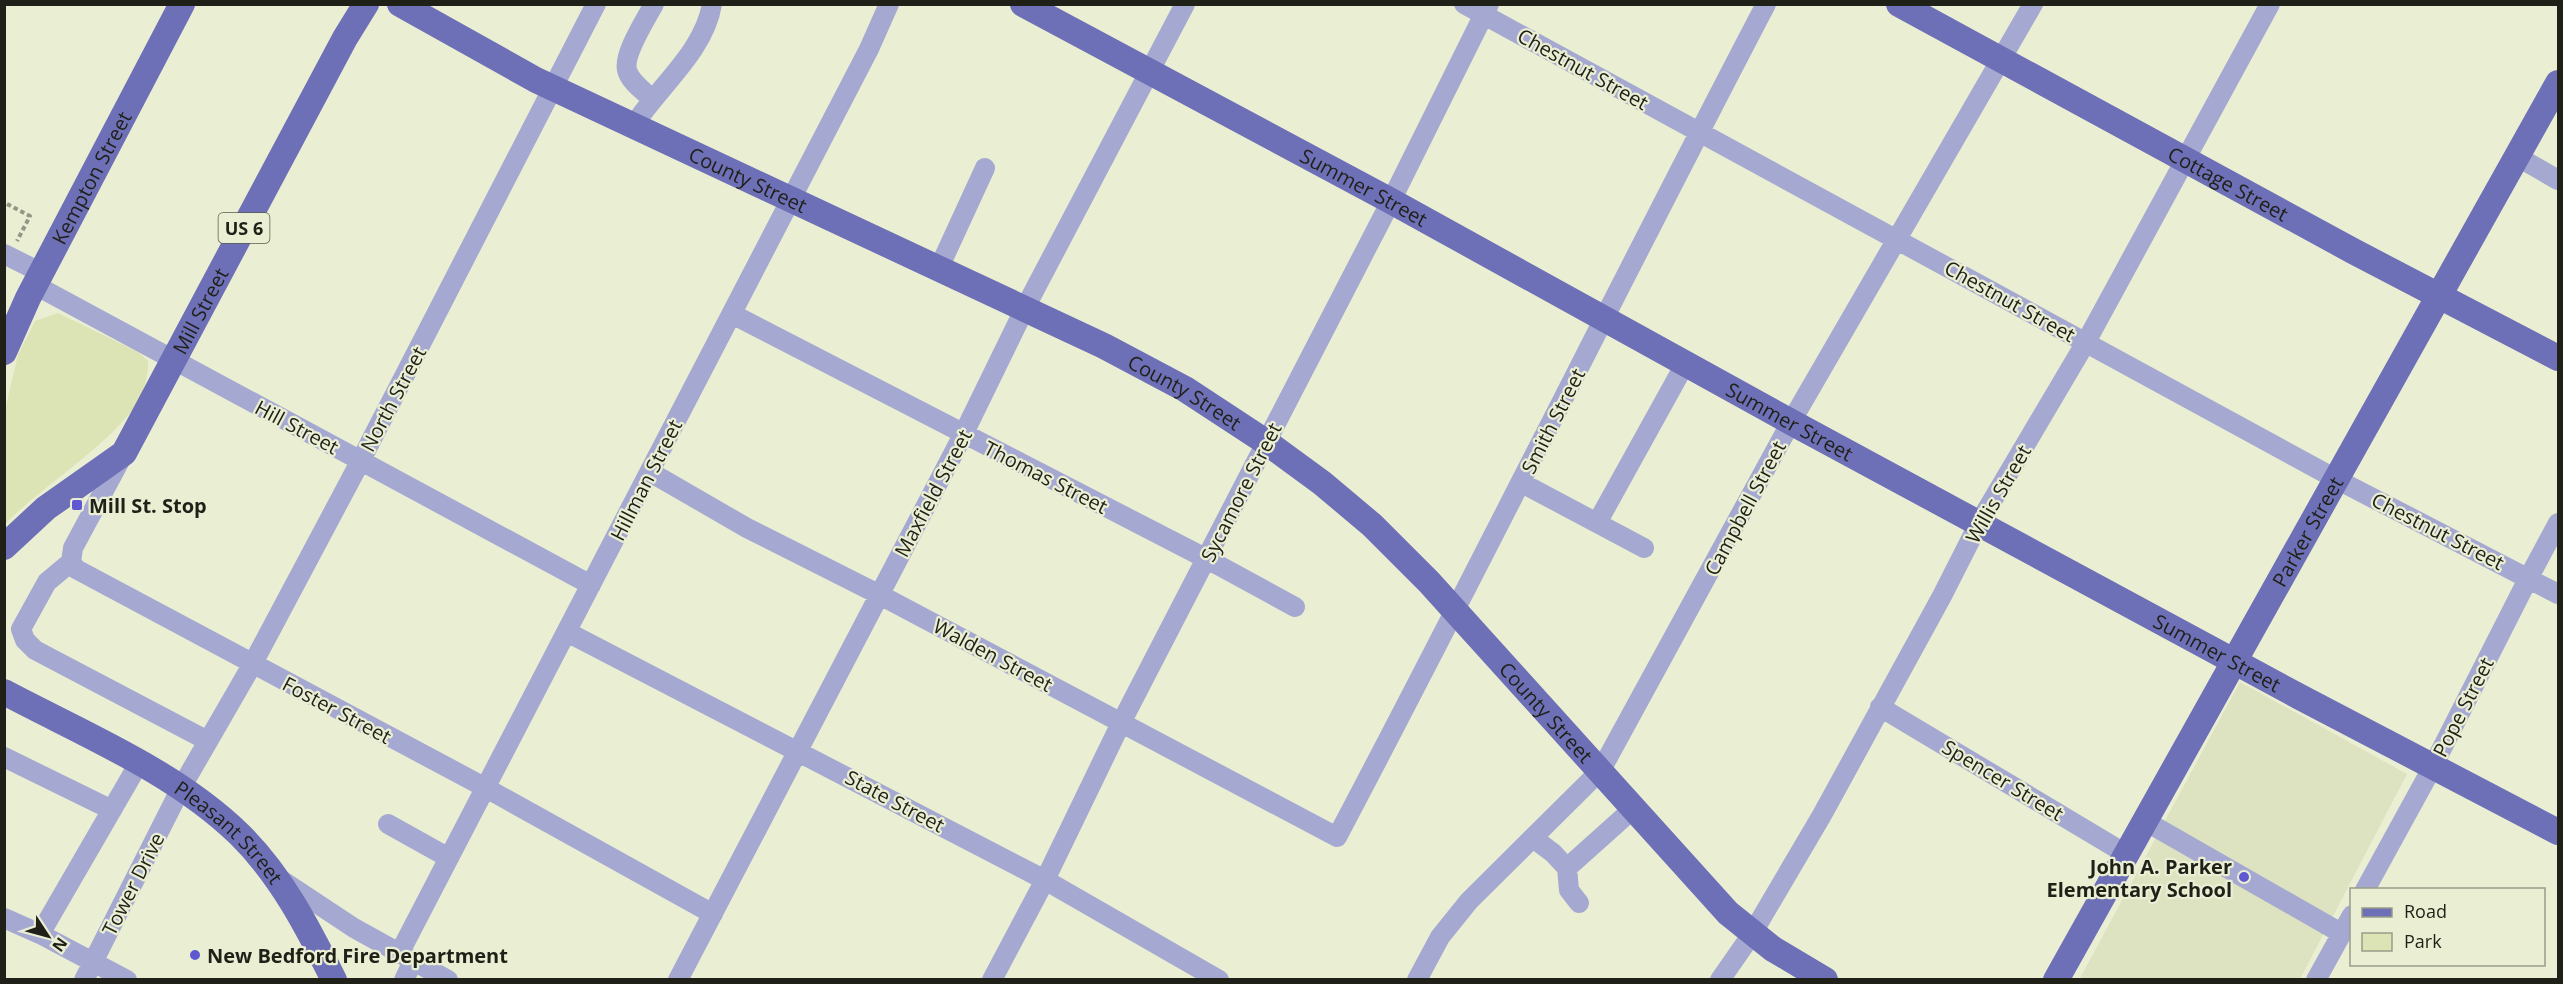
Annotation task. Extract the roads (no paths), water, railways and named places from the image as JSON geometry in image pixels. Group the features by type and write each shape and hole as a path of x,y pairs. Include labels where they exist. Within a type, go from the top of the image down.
{"main road":[{"name":"Mill Street","path":"4,547 46,508 124,453 345,38 366,4"},
{"name":"County Street","path":"400,4 536,80 1025,308 1144,366 1194,394 1266,442 1322,483 1372,525 1456,612 1601,770 1706,890 1752,934 1825,980"},
{"name":"Summer Street","path":"1023,4 1391,201 1604,320 2235,662 2432,768 2559,832"},
{"name":"Cottage Street","path":"1899,4 2438,296 2559,358"},
{"name":"Kempton Street","path":"4,352 174,7"},
{"name":"Parker Street","path":"2056,980 2559,83"},
{"name":"Pleasant Street","path":"4,692 139,763 181,788 208,807 240,835 274,875"},
{"path":"274,875 300,915 334,980"}],"street":[{"name":"North Street","path":"181,788 252,665 360,462 596,4"},
{"path":"652,99 632,80 627,69 628,56 654,4"},
{"path":"634,125 652,99 681,66 709,22 712,4"},
{"name":"Hillman Street","path":"404,980 406,958 449,858 869,49 889,4"},
{"name":"Maxfield Street","path":"678,980 963,435 1025,308 1185,4"},
{"name":"Chestnut Street","path":"1464,4 1486,10 1699,132 2336,479 2559,594"},
{"name":"Smith Street","path":"1337,837 1456,612 1766,4"},
{"name":"Campbell Street","path":"1417,980 1447,928 1470,901 1601,770 1791,422 2033,4"},
{"name":"Willis Street","path":"1720,980 1752,934 1822,815 1942,596 1979,523 2086,342 2270,4"},
{"name":"Sycamore Street","path":"992,980 1391,201 1486,10"},
{"path":"2518,158 2559,180"},
{"path":"939,268 985,168"},
{"name":"Hill Street","path":"10,249 38,279 174,361 591,585"},
{"name":"Thomas Street","path":"732,314 1207,559 1295,608"},
{"path":"1597,523 1685,364"},
{"path":"124,453 73,548 71,562 47,582 21,629 25,640 36,651 208,741"},
{"name":"Walden Street","path":"650,472 747,528 880,595 1337,837"},
{"path":"1522,483 1644,548"},
{"name":"Pope Street","path":"2366,888 2432,768 2559,523"},
{"name":"Foster Street","path":"71,562 80,572 486,788 713,914"},
{"name":"State Street","path":"567,632 1045,880 1219,980"},
{"name":"Spencer Street","path":"1880,707 2126,854"},
{"path":"4,757 112,810"},
{"path":"40,934 139,763"},
{"name":"Tower Drive","path":"88,971 181,788"},
{"path":"1567,868 1634,808"},
{"path":"2145,821 2341,933"},
{"path":"388,824 449,858"},
{"path":"1533,838 1553,853 1567,868 1569,890 1579,903"},
{"name":"Pleasant Street","path":"274,875 354,928 448,980"},
{"path":"4,918 40,934 88,971 127,980"},
{"path":"2316,980 2350,918"}],"place":[{"name":"Mill St. Stop","path":"77,505"},
{"name":"John A. Parker Elementary School","path":"2244,877"},
{"name":"New Bedford Fire Department","path":"195,955"}]}
